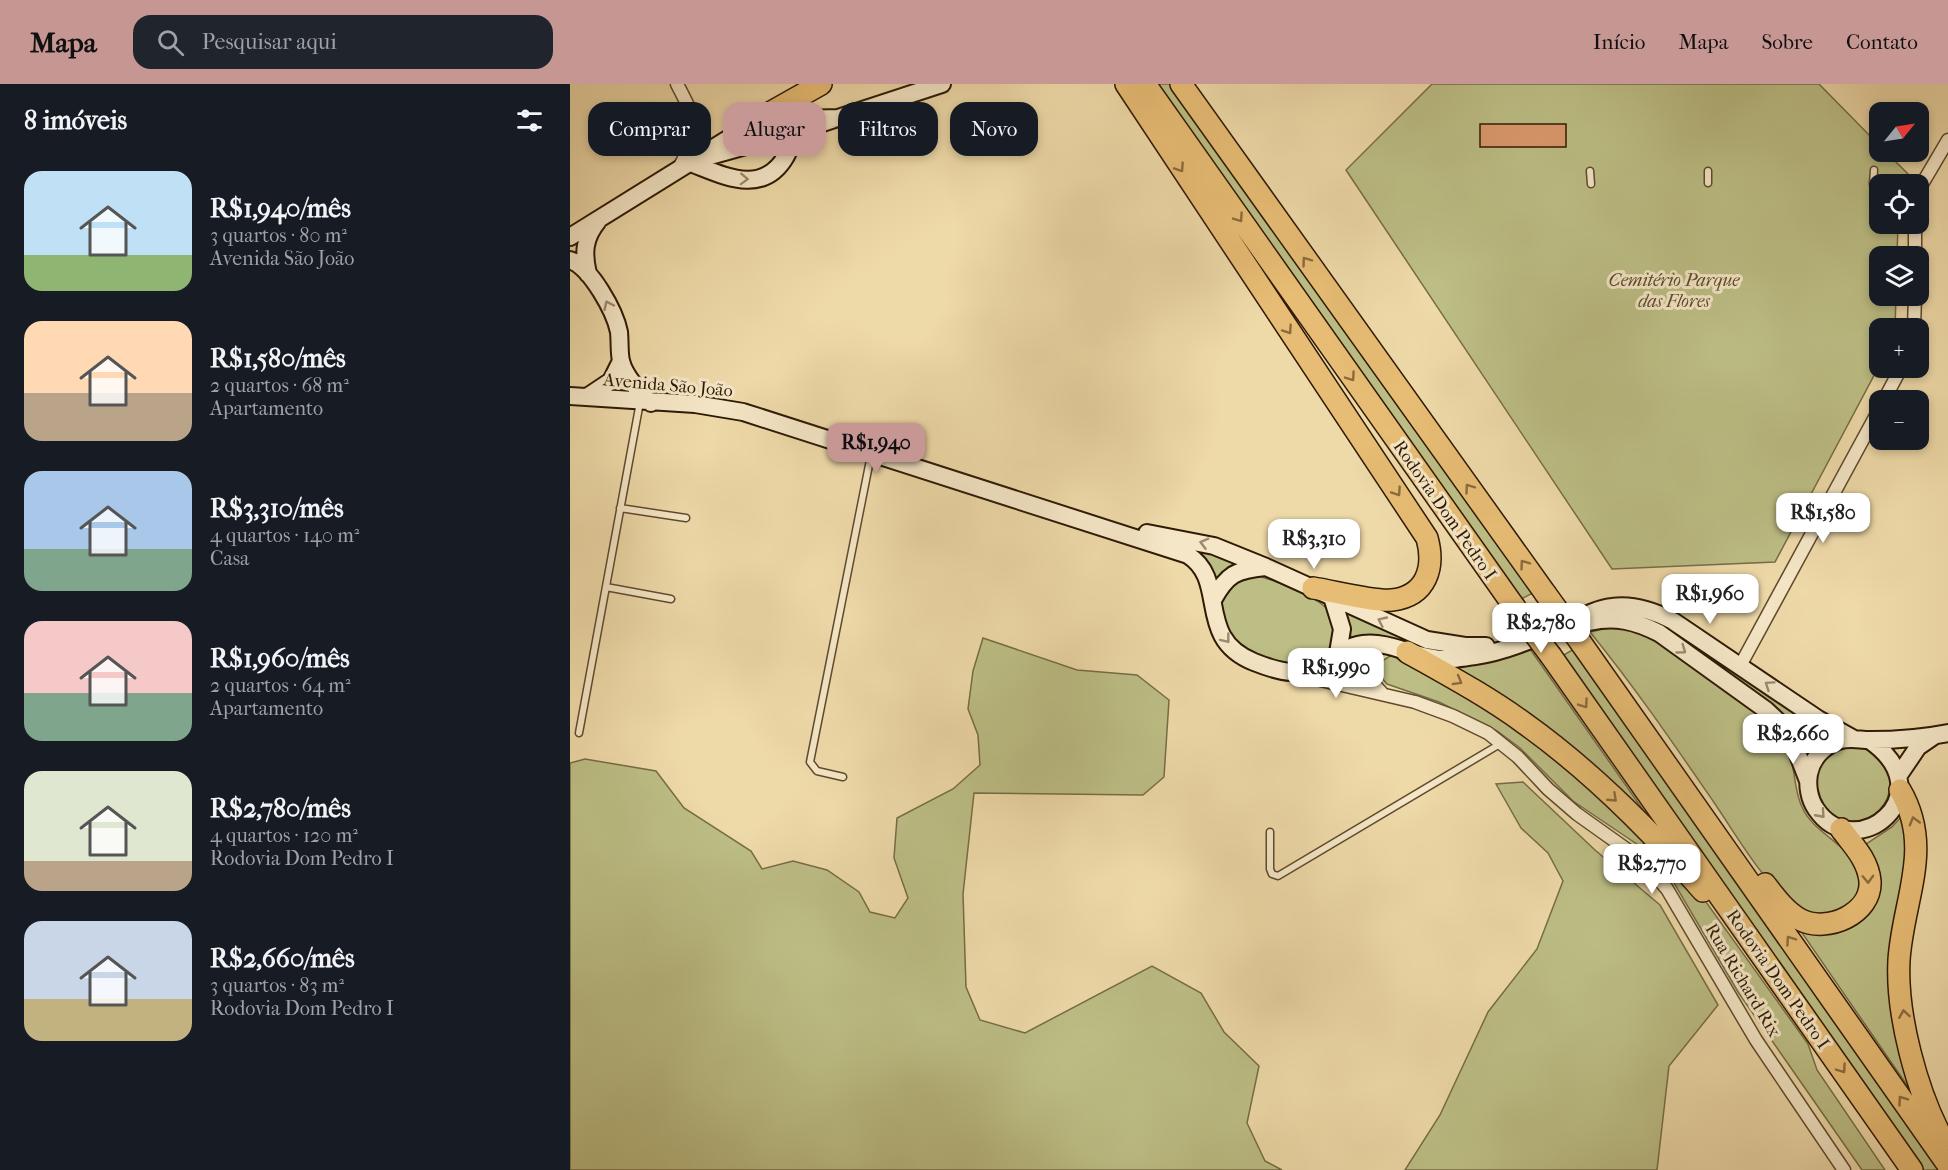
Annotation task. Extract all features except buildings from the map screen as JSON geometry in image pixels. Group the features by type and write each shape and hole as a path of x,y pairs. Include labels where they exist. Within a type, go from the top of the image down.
{"highway":[{"path":"794,102 821,84"},
{"path":"1126,84 1427,538 1432,554 1430,572 1422,585 1409,595 1391,600 1323,593"},
{"name":"Rodovia Dom Pedro I","path":"1145,84 1912,1170"},
{"name":"Rodovia Dom Pedro I","path":"1181,84 1581,643 1948,1165"},
{"path":"1407,652 1524,723 1575,763 1665,849 1784,987"},
{"path":"1617,695 1773,893 1786,908 1802,920 1831,923 1844,919 1856,911 1865,898 1870,883 1867,867 1858,850 1841,829"},
{"path":"1899,783 1909,806 1916,832 1916,853 1903,932 1900,984 1916,1078 1948,1149"}],"main road":[{"path":"887,102 942,84"},
{"path":"570,237 683,166 723,144"},
{"path":"683,166 723,154"},
{"path":"683,166 749,181 776,169 786,156"},
{"path":"588,274 584,245 590,231 600,218"},
{"path":"570,260 588,274 605,298 619,330 621,362 645,402"},
{"path":"578,396 611,381 621,362"},
{"name":"Avenida São João","path":"578,396 695,404 743,412 1104,527"},
{"path":"1104,527 1195,541 1266,567 1427,640 1465,646 1520,643"},
{"path":"1104,527 1188,555 1196,560 1207,578 1217,626 1227,642 1253,662 1296,674 1314,670 1338,653 1357,645 1379,644 1435,659 1456,659 1486,654 1520,643 1610,607 1628,606 1666,618 1818,718 1883,750 1893,762 1899,783"},
{"path":"1213,600 1220,586 1235,573 1266,567"},
{"path":"1323,593 1342,629 1338,653"},
{"path":"1550,632 1608,619 1635,621 1659,633 1766,710 1784,727 1795,747 1815,808 1826,820 1841,829 1859,830 1874,826 1891,812 1899,783 1918,747 1941,734"},
{"path":"1808,781 1810,768 1822,751 1840,740 1941,734"}],"street":[{"path":"677,84 694,117 696,130 683,166"},
{"path":"1928,174 1948,140"},
{"path":"1740,666 1869,428"},
{"path":"1379,644 1369,659 1367,670 1371,682 1383,694"},
{"name":"Rua Richard Rix","path":"1296,674 1383,694 1453,716 1488,733 1577,814 1643,861 1666,889 1756,1040 1845,1170"}],"lane":[{"path":"1874,170 1874,174"},
{"path":"1590,171 1592,184"},
{"path":"1708,171 1708,183"},
{"path":"579,733 620,507 645,402"},
{"path":"843,777 817,771 810,762 871,454"},
{"path":"620,507 686,518"},
{"path":"606,587 671,599"},
{"path":"1270,832 1270,869 1272,874 1278,876 1500,743"}],"green space":[{"path":"1152,84 1173,84 1533,593 1521,599"},
{"name":"Cemitério Parque das Flores","path":"1432,84 1819,84 1869,135 1869,162 1896,162 1908,174 1869,174 1869,234 1898,234 1897,246 1869,246 1869,306 1896,306 1895,318 1869,318 1869,378 1873,378 1775,562 1612,569 1346,170"},
{"path":"1187,544 1237,562 1228,567 1215,581"},
{"path":"1257,576 1294,589 1314,599 1327,609 1334,629 1333,639 1323,656 1315,662 1295,665 1268,660 1238,645 1223,617 1223,600 1226,593 1239,582"},
{"path":"1342,609 1455,654 1362,636 1351,638 1348,618"},
{"path":"1643,616 1657,619 1825,730 1808,751 1786,717 1765,698 1732,680"},
{"path":"1618,626 1648,635 1663,644 1746,705 1775,732 1787,750 1799,799 1806,814 1817,827 1849,855 1855,865 1859,878 1859,890 1855,902 1849,908 1834,915 1808,913 1793,905 1770,882 1653,715 1590,632"},
{"path":"983,638 1077,670 1137,675 1169,700 1164,777 1143,795 974,793 963,894 966,987 980,1020 1025,1033 1152,966 1201,993 1224,1032 1259,1066 1247,1123 1265,1161 1282,1170 570,1170 570,763 585,759 656,771 684,808 751,851 762,869 793,861 827,870 859,892 870,912 895,918 908,898 894,858 897,818 953,789 980,765 978,735 968,709 973,671"},
{"path":"1365,649 1355,680 1325,672 1350,655"},
{"path":"1530,649 1660,834 1449,667 1493,661"},
{"path":"1574,649 1943,1170 1922,1170 1562,656"},
{"path":"1390,656 1397,656 1482,703 1550,750 1701,895 1808,1044 1817,1070 1885,1170 1862,1170 1738,992 1670,876 1647,851 1573,801 1520,748 1497,731 1439,702 1387,684 1380,676 1379,667 1382,661"},
{"path":"1853,747 1867,750 1879,758 1887,770 1890,784 1887,798 1879,810 1867,818 1853,821 1839,818 1827,810 1819,798 1816,784 1819,770 1827,758 1839,750"},
{"path":"1523,782 1595,850 1660,905 1718,1005 1669,1066 1657,1170 1405,1170 1440,1115 1488,1012 1537,949 1563,881 1548,853 1521,828 1496,784"},
{"path":"1901,817 1911,840 1898,922 1920,1104 1800,930 1835,933 1851,928 1866,917 1875,904 1877,891 1866,844 1892,827"}]}
